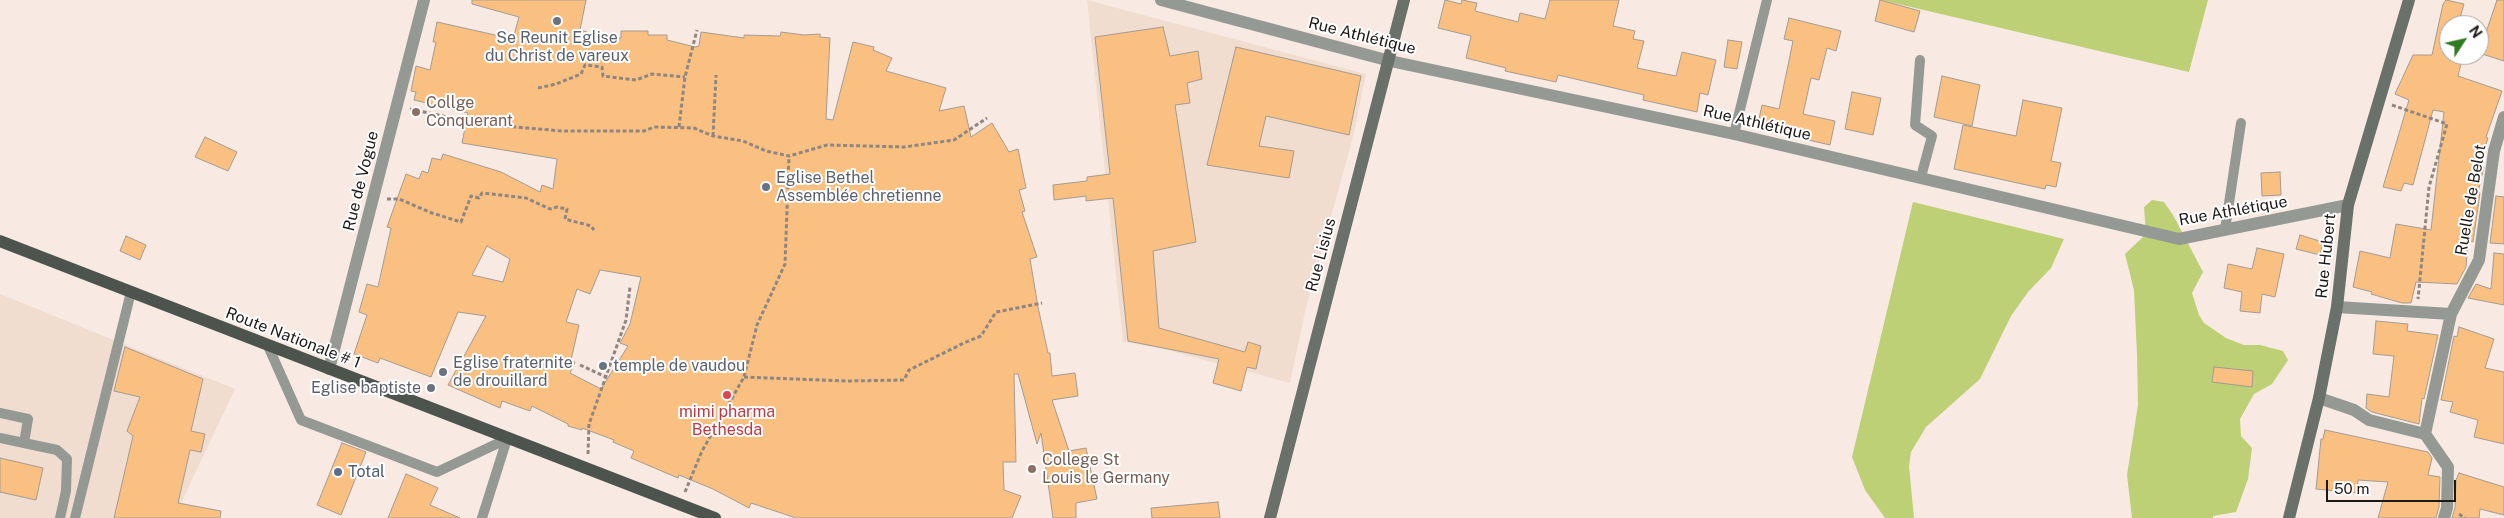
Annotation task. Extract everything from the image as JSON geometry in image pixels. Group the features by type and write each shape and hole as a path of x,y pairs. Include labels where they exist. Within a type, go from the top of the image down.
{"main road":[{"name":"Route Nationale # 1","path":"0,241 715,518"}],"street":[{"name":"Rue de Vogue","path":"328,369 374,199 424,0"},
{"name":"Rue Athlétique","path":"1161,0 1390,61 1734,134 2179,239 2348,205"},
{"name":"Rue Lisius","path":"1270,518 1390,61 1404,0"},
{"name":"Rue Hubert","path":"2289,518 2319,398 2337,307 2348,205 2408,0"},
{"name":"Ruelle de Belot","path":"2425,434 2451,314 2479,260 2494,151 2504,117"},
{"path":"2337,307 2417,310 2451,314"},
{"path":"2319,398 2354,410 2369,420 2425,434 2448,468 2447,508 2444,518"}],"lane":[{"path":"1734,134 1766,0"},
{"path":"1920,60 1915,125 1932,136 1922,177"},
{"path":"2225,230 2241,123"},
{"path":"75,518 131,292"},
{"path":"268,346 301,420 437,472 507,439"},
{"path":"0,413 28,419 24,443"},
{"path":"0,438 57,450 67,459 66,491 60,518"},
{"path":"482,518 507,439"}],"path":[{"path":"679,127 685,77 697,30"},
{"path":"538,88 556,84 581,74 585,65 602,67 603,76 636,80 652,74 685,77"},
{"path":"713,136 716,75"},
{"path":"2380,100 2447,124 2429,187 2417,310"},
{"path":"397,107 480,124 562,131 644,131 654,126 694,128 713,136 743,141 766,151 789,156 827,145 904,147 954,140 987,118"},
{"path":"680,504 702,451 744,377 757,325 785,264 789,156"},
{"path":"374,199 399,199 432,213 461,222 471,196 479,198 482,194 526,198 550,209 557,207 567,210 566,219 591,226 594,230"},
{"path":"588,469 589,424 626,320 630,286"},
{"path":"744,377 846,381 904,380 909,370 964,342 981,336 996,312 1042,303"},
{"path":"580,365 606,377"}],"shaded area":[{"path":"1087,0 1366,74 1354,133 1305,312 1290,383 1159,348 1123,342"},
{"path":"0,294 235,389 174,518 0,518"}],"green space":[{"path":"1881,0 2208,0 2189,72"},
{"path":"2152,200 2164,202 2173,215 2203,272 2192,293 2199,315 2204,323 2226,338 2244,345 2260,345 2283,351 2288,360 2272,384 2254,394 2240,419 2241,436 2252,448 2248,479 2236,512 2213,516 2213,518 2132,518 2127,475 2138,405 2137,355 2134,290 2125,254 2146,234 2144,207"},
{"path":"1913,202 2064,239 2051,268 2028,292 2011,316 1980,379 1926,427 1911,452 1909,466 1914,518 1885,518 1865,490 1852,457"}],"building":[{"path":"472,0 586,0 580,30 587,32 586,38 621,38 621,31 648,31 648,35 667,35 667,40 695,47 699,46 701,32 744,38 744,35 780,36 781,32 804,35 820,34 820,37 830,38 826,119 833,120 853,42 874,47 873,50 892,58 886,71 946,88 939,111 964,106 971,137 992,123 1009,152 1018,149 1026,188 1019,190 1025,211 1022,212 1037,257 1030,259 1038,307 1048,353 1050,353 1052,376 1075,373 1078,396 1052,400 1069,451 1086,448 1097,499 1076,503 1076,518 1053,518 1041,433 1037,444 1018,374 1014,374 1016,462 1003,462 1004,490 1021,496 1012,518 796,518 751,503 749,508 713,489 679,475 678,478 631,458 634,451 613,442 614,440 582,428 582,430 568,426 568,424 532,406 530,411 502,401 500,408 448,385 486,316 458,312 431,377 380,358 378,363 354,354 367,315 359,312 367,284 378,287 391,228 387,227 406,174 419,179 422,171 428,173 432,158 441,160 443,154 501,172 540,192 542,185 553,189 557,159 462,143 468,113 414,100 416,92 411,91 416,66 430,70 436,42 433,42 437,22 513,39 519,17 472,4","holes":["487,246 510,259 503,282 472,275","600,270 641,277 630,324 620,343 628,346 601,389 570,373 575,362 571,360 579,325 566,322 577,289 590,294"]},
{"path":"1445,0 1461,4 1462,0 1477,3 1475,11 1518,22 1520,13 1545,19 1550,0 1619,0 1613,26 1635,31 1633,39 1644,41 1637,68 1676,76 1682,52 1716,60 1708,95 1700,93 1697,112 1643,100 1644,95 1558,75 1556,82 1505,71 1506,68 1466,58 1471,36 1438,28"},
{"path":"1880,0 1920,11 1914,32 1875,21"},
{"path":"2446,0 2464,4 2461,15 2441,15"},
{"path":"2497,0 2504,0 2504,61 2489,56 2489,24"},
{"path":"1789,18 1841,31 1836,51 1827,48 1819,80 1811,78 1803,114 1835,121 1830,145 1757,128 1762,105 1779,109 1793,41 1784,39"},
{"path":"2439,23 2439,65 2461,65 2458,76 2502,91 2486,137 2488,138 2479,166 2484,167 2478,192 2480,193 2473,242 2468,241 2466,267 2457,284 2416,282 2411,303 2402,303 2353,287 2360,251 2390,258 2396,224 2431,230 2444,112 2433,110 2413,185 2404,183 2401,191 2383,187 2409,100 2395,94 2413,55 2432,55"},
{"path":"1163,27 1170,56 1198,51 1202,79 1187,83 1190,103 1175,105 1196,242 1153,251 1159,328 1245,352 1248,342 1261,346 1256,369 1247,367 1241,391 1213,383 1219,359 1128,341 1113,198 1086,201 1086,196 1054,200 1053,185 1087,181 1087,177 1110,174 1095,37"},
{"path":"1728,40 1742,42 1737,69 1724,67"},
{"path":"1236,47 1361,76 1349,135 1266,116 1259,146 1294,151 1289,178 1207,165"},
{"path":"1942,76 1980,85 1972,126 1934,117"},
{"path":"1852,92 1881,98 1873,135 1845,129"},
{"path":"2023,100 2062,108 2051,161 2061,163 2056,187 2046,185 2045,189 1954,169 1963,125 2016,136"},
{"path":"205,137 237,152 228,171 195,157"},
{"path":"2280,172 2281,195 2262,196 2261,173"},
{"path":"2496,196 2504,197 2504,244 2490,243"},
{"path":"2300,235 2323,242 2320,255 2296,249"},
{"path":"126,236 146,245 140,260 120,251"},
{"path":"2257,248 2284,254 2275,297 2262,294 2260,313 2240,311 2242,292 2224,288 2228,264 2252,269"},
{"path":"2494,253 2504,254 2504,305 2468,298 2476,284 2491,289"},
{"path":"2376,321 2408,324 2407,331 2438,335 2424,399 2422,398 2419,424 2372,412 2366,408 2367,394 2389,397 2394,356 2373,354"},
{"path":"2459,327 2494,339 2485,368 2504,372 2504,444 2474,437 2478,420 2450,412 2453,402 2441,400 2454,336 2457,337"},
{"path":"125,347 203,379 191,431 205,434 201,452 190,450 178,503 221,511 220,518 114,518 133,436 127,431 140,397 114,391"},
{"path":"2214,367 2253,371 2252,387 2212,382"},
{"path":"2325,430 2428,452 2432,458 2428,475 2440,477 2439,507 2436,518 2378,518 2388,482 2358,480 2357,493 2316,489 2321,439 2323,439"},
{"path":"342,443 366,452 341,515 317,505"},
{"path":"0,458 43,468 36,500 0,492"},
{"path":"2459,473 2504,487 2504,515 2480,509 2479,518 2452,518 2455,508 2456,480"},
{"path":"406,474 438,488 430,505 460,518 388,518"},
{"path":"1218,502 1220,518 1152,518 1151,508"}],"place":[{"name":"Se Reunit Eglise du Christ de vareux","path":"557,21"},
{"name":"Collge Conquerant","path":"416,112"},
{"name":"Eglise Bethel Assemblée chretienne","path":"766,187"},
{"name":"temple de vaudou","path":"603,366"},
{"name":"Eglise fraternite de drouillard","path":"443,372"},
{"name":"Eglise baptiste","path":"431,388"},
{"name":"mimi pharma Bethesda","path":"727,395"},
{"name":"College St Louis le Germany","path":"1032,469"},
{"name":"Total","path":"338,472"}]}
